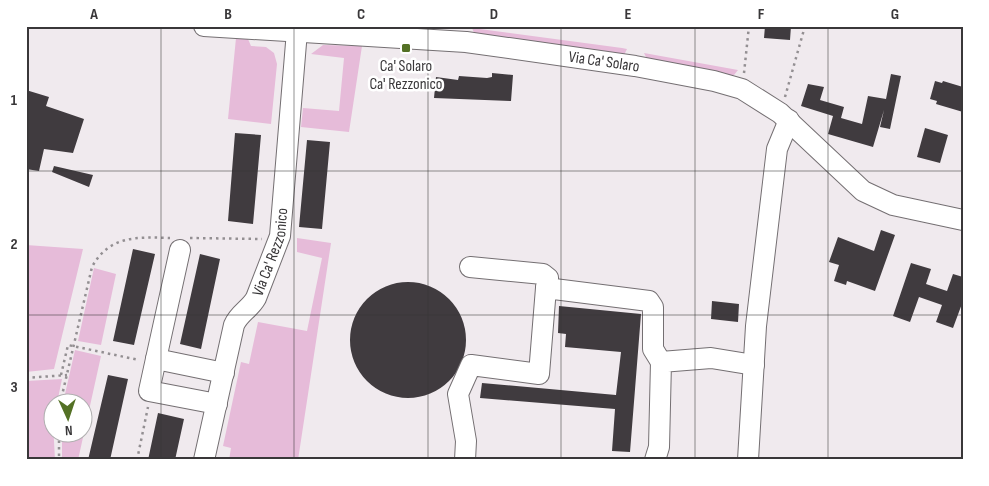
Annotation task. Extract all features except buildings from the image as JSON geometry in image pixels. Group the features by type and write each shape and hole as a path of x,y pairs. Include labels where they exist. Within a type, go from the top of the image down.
{"street":[{"name":"Via Ca' Solaro","path":"204,26 438,39 526,49 714,80 742,89 784,116 863,191 893,205 963,220"},
{"name":"Via Ca' Rezzonico","path":"204,460 234,325 241,314 252,306 280,236 297,31"},
{"path":"748,460 756,326 777,149 784,116"},
{"path":"178,242 151,360 149,391 216,404"},
{"path":"465,460 466,441 458,394 472,364 504,371 539,374 548,278 543,274 470,266"},
{"path":"546,288 649,301 653,307 653,348 661,362 658,447 655,460"},
{"path":"661,362 711,358 754,365"},
{"path":"151,360 224,373"}],"path":[{"path":"742,89 749,26"},
{"path":"784,116 805,26"},
{"path":"62,394 92,267 96,259 109,246 125,238 178,242 263,239 269,235"},
{"path":"61,375 68,344 151,360"},
{"path":"26,378 67,375"},
{"path":"137,460 152,392"},
{"path":"59,444 59,460"}],"shaded area":[{"path":"472,28 627,49 623,57 475,35"},
{"path":"236,38 248,39 251,46 266,47 274,53 277,64 271,124 228,119"},
{"path":"323,45 362,46 349,132 301,127 303,108 339,111 344,58 311,54"},
{"path":"644,53 738,70 734,75 728,75 648,61"},
{"path":"297,238 331,243 298,460 229,460 231,448 223,446 241,362 249,364 258,322 307,331 322,258 297,252"},
{"path":"26,245 83,249 54,369 26,372"},
{"path":"94,268 116,274 101,345 78,341"},
{"path":"75,350 101,356 92,397 92,394 65,394"},
{"path":"62,379 59,394 42,394 42,444 54,444 55,460 27,460 26,381"},
{"path":"62,444 82,444 78,460 62,460"}],"place":[{"name":"Ca' Solaro Ca' Rezzonico","path":"406,48"}]}
